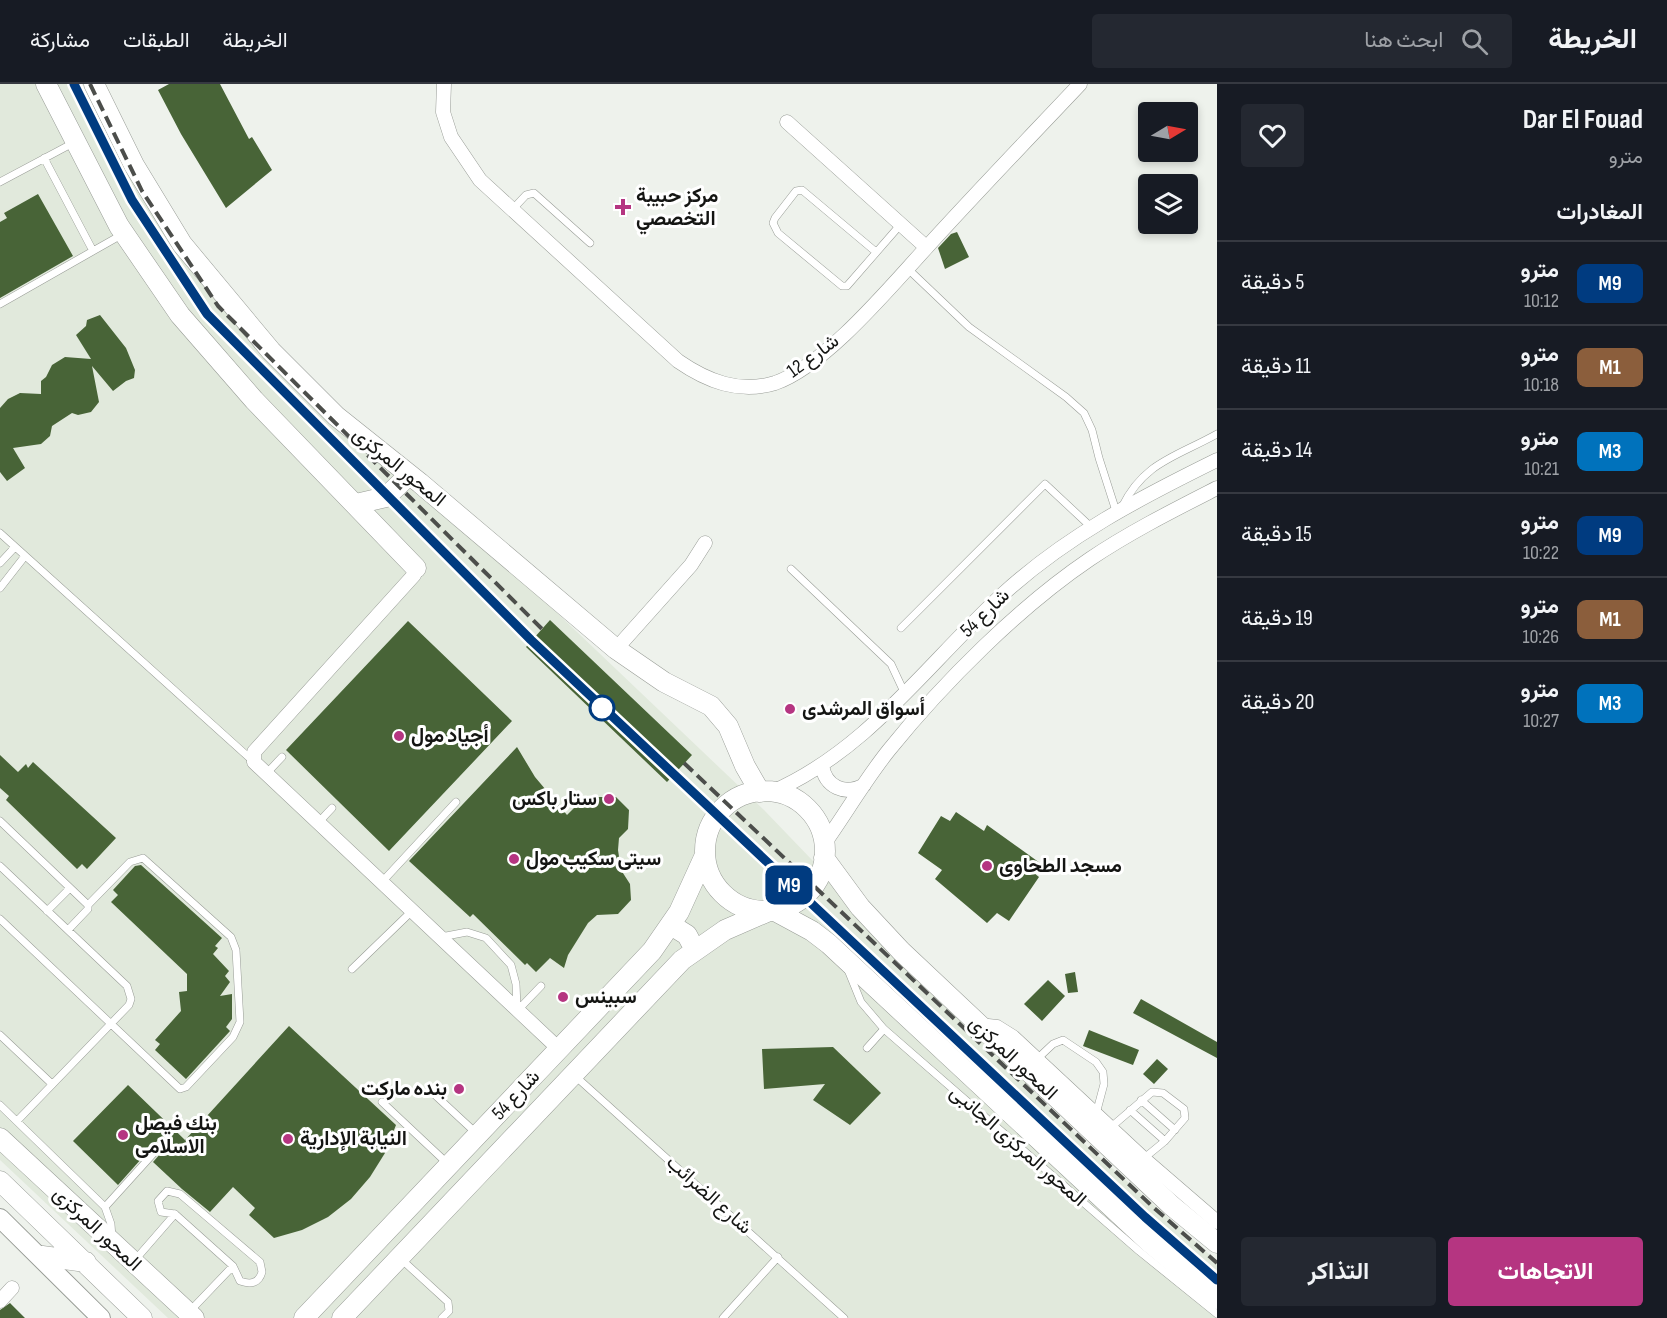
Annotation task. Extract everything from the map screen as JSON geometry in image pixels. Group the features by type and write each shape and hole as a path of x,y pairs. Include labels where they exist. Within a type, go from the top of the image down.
{"main road":[{"path":"46,84 124,233 180,315 215,358 416,568"},
{"name":"المحور المركزى","path":"94,84 113,124 169,225 233,308 336,416 616,650 648,672 699,699 721,715 766,792"},
{"path":"356,504 386,497 409,475"},
{"path":"772,911 799,901 808,892 819,876 824,851 821,831 807,809 796,800 766,792 739,797 717,815 706,841 705,855 713,881 723,894 743,907 772,911 813,931 1148,1241 1217,1299"},
{"name":"المحور المركزى","path":"824,851 880,930 978,1025 1032,1065 1138,1163 1172,1206 1217,1243"},
{"name":"شارع 54","path":"304,1318 652,951 690,893 705,855"},
{"name":"شارع 54","path":"342,1318 670,972 695,950 725,930 772,911"},
{"path":"671,925 687,935 695,950"},
{"name":"المحور المركزى","path":"0,1138 191,1316"},
{"name":"المحور المركزى","path":"0,1181 142,1318"},
{"path":"42,1256 86,1262"}],"street":[{"path":"105,84 113,124"},
{"name":"شارع 12","path":"444,84 443,112 451,137 480,180 511,211 678,361 699,376 723,385 749,387 775,383 798,372 849,329 1080,84"},
{"path":"787,122 926,247"},
{"name":"شارع 54","path":"766,792 822,765 867,733 1004,594 1090,526 1217,459"},
{"name":"شارع 54","path":"824,851 864,785 911,724 963,669 1042,595 1091,558 1163,515 1217,488"},
{"path":"616,650 691,565 705,543"},
{"path":"416,568 414,575 254,752 254,762 559,1049"},
{"path":"822,765 826,778 837,788 851,790 864,785"},
{"path":"1138,1163 1217,1222"},
{"path":"0,1218 42,1256 101,1318"},
{"path":"0,1301 12,1288"}],"lane":[{"path":"0,182 75,142"},
{"path":"44,158 93,250"},
{"path":"876,252 802,190 795,191 774,218 773,224 778,233 842,286 850,284 901,224"},
{"path":"511,211 526,195 534,193 590,243"},
{"path":"0,304 124,233"},
{"path":"908,268 969,327 1066,397 1084,413 1119,509"},
{"path":"1119,509 1134,485 1146,472 1217,434"},
{"path":"901,627 1045,484 1090,526"},
{"path":"0,533 254,762"},
{"path":"0,563 15,547"},
{"path":"0,588 25,555"},
{"path":"791,569 891,664 905,694"},
{"path":"266,774 282,757"},
{"path":"381,883 456,802"},
{"path":"318,823 332,808"},
{"path":"0,821 88,905"},
{"path":"0,920 180,1089 186,1087 233,1037 240,1022 236,950 231,938 143,858 130,862 88,905 87,910 68,930"},
{"path":"0,866 130,992 129,1005 17,1121"},
{"path":"47,911 70,888"},
{"path":"352,969 412,911"},
{"path":"440,938 467,932 486,938 511,965 516,984 518,1011"},
{"name":"المحور المركزى الجانبى","path":"844,959 857,993 884,1029 1171,1278 1217,1314"},
{"path":"518,1011 541,986"},
{"path":"867,1048 884,1029"},
{"path":"0,1035 52,1084"},
{"path":"1032,1065 1053,1044 1063,1040 1096,1062 1104,1078 1100,1128"},
{"name":"شارع الضرائب","path":"573,1074 844,1318"},
{"path":"1100,1128 1130,1110 1149,1093 1159,1092 1184,1109 1185,1118 1165,1141 1138,1163"},
{"path":"435,1095 478,1135"},
{"path":"1141,1100 1174,1130"},
{"path":"382,1102 449,1165"},
{"path":"0,1105 105,1207 111,1224 112,1243"},
{"path":"1130,1110 1165,1141"},
{"path":"105,1207 162,1144"},
{"path":"167,1191 180,1194 260,1262 262,1272 257,1281 247,1283 239,1280 233,1266 175,1214 160,1210 158,1201 167,1191"},
{"path":"133,1262 175,1214"},
{"path":"399,1257 448,1302 449,1311 442,1318"},
{"path":"723,1318 778,1257"},
{"path":"191,1316 233,1266"}],"shaded area":[{"path":"0,84 79,84 97,121 153,200 229,296 305,373 764,810 1086,1145 1217,1261 1217,1318 168,1318 0,1160"}],"building":[{"path":"169,84 220,84 249,139 252,137 272,170 226,208 181,134 158,90"},
{"path":"38,194 73,256 0,298 0,222 7,218 4,213"},
{"path":"957,232 969,257 945,269 938,248 951,234"},
{"path":"100,315 126,348 135,370 134,378 113,391 92,366 99,402 91,412 78,415 72,413 52,426 50,436 41,444 13,448 25,468 7,481 0,472 0,408 8,399 20,393 41,394 41,381 46,377 52,365 65,357 91,359 76,335 86,326 87,320"},
{"path":"550,620 692,755 667,782 526,647"},
{"name":"أجياد مول","path":"408,621 512,721 389,851 286,750"},
{"name":"سيتى سكيب مول","path":"517,747 535,777 567,815 585,797 616,797 629,810 628,829 619,838 618,850 621,870 630,884 631,900 618,914 597,915 588,923 568,955 564,968 550,958 536,972 527,963 525,965 473,914 470,917 409,861"},
{"path":"0,755 18,772 26,764 28,768 33,762 116,838 87,869 82,864 77,869 6,800 9,796 0,788"},
{"name":"مسجد الطحاوى","path":"956,812 984,831 987,825 1040,863 1034,873 1039,877 1009,921 997,913 987,923 935,879 942,870 918,853 941,816 950,821"},
{"path":"141,865 222,938 215,946 218,948 213,954 229,971 225,976 230,982 220,996 232,994 232,1019 226,1027 230,1031 186,1079 155,1050 160,1044 155,1040 181,1011 179,992 187,991 187,974 111,902 118,895 113,890 135,866"},
{"path":"1075,972 1078,992 1068,993 1065,974"},
{"path":"1048,980 1065,996 1042,1021 1024,1004"},
{"path":"1141,999 1217,1042 1217,1058 1133,1013"},
{"name":"النيابة الإدارية","path":"289,1026 396,1125 385,1153 370,1177 351,1199 328,1217 302,1230 274,1238 249,1215 255,1208 233,1187 210,1212 182,1189 153,1162 167,1146 164,1139 158,1140 118,1185 73,1141 128,1085 185,1140"},
{"path":"1089,1030 1139,1050 1133,1065 1083,1046"},
{"path":"833,1047 881,1093 850,1125 813,1100 825,1084 764,1089 762,1049"},
{"path":"1157,1059 1168,1069 1154,1084 1143,1074"},
{"path":"10,1303 25,1318 0,1318 0,1310"}],"railway":[{"path":"74,84 132,200 207,314 531,641"},
{"path":"90,84 142,191 218,306 542,629"},
{"path":"684,763 1153,1207 1217,1263"},
{"path":"673,775 1145,1217 1217,1280"}],"metro line":[{"name":"M9","path":"74,84 132,200 207,314 531,640 673,776 1145,1217 1217,1280"}],"place":[{"name":"مركز حبيبة التخصصي","path":"623,207"},
{"name":"أسواق المرشدى","path":"790,709"},
{"name":"أجياد مول","path":"399,736"},
{"name":"ستار باكس","path":"609,799"},
{"name":"سيتى سكيب مول","path":"514,859"},
{"name":"مسجد الطحاوى","path":"987,866"},
{"name":"سبينس","path":"563,997"},
{"name":"بنده ماركت","path":"459,1089"},
{"name":"بنك فيصل الاسلامى","path":"123,1135"},
{"name":"النيابة الإدارية","path":"288,1139"}]}
